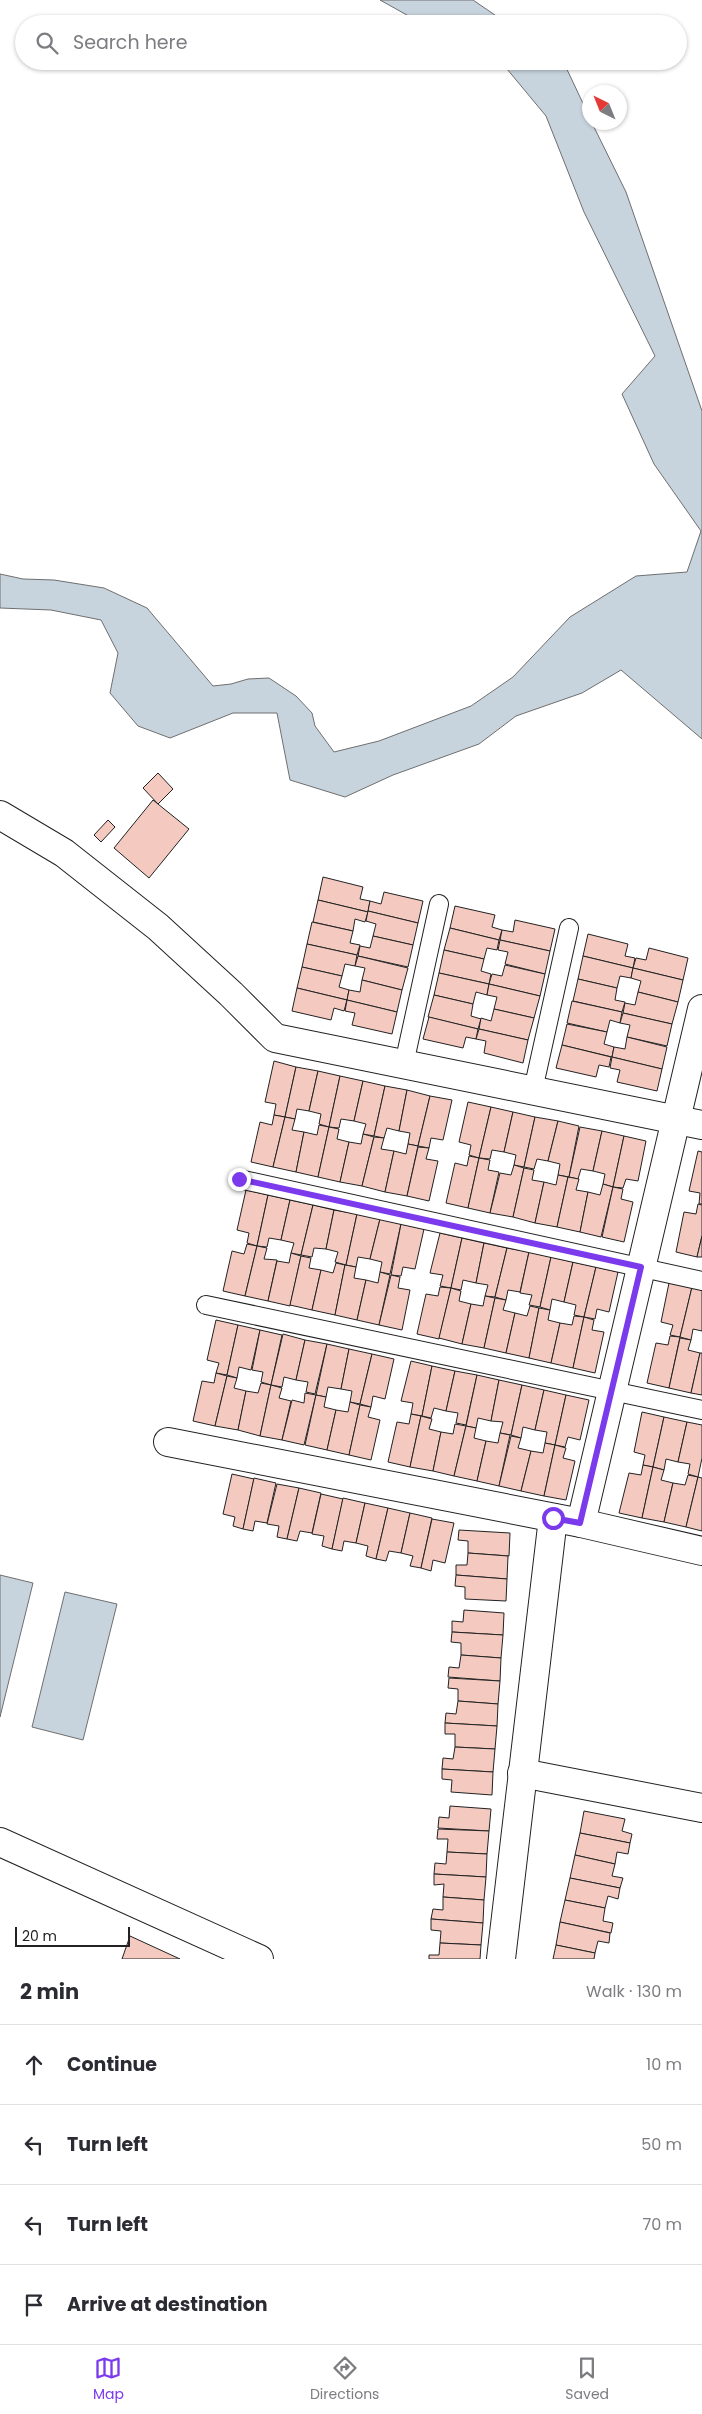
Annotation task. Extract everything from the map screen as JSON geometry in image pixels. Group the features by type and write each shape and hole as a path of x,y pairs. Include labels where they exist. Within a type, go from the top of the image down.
{"street":[{"path":"0,815 64,853 158,927 231,994 275,1038 689,1123"},
{"path":"580,1523 641,1267 689,1123 702,1009"},
{"path":"168,1442 580,1523 702,1551"},
{"path":"501,1959 553,1518"},
{"path":"522,1773 702,1808"},
{"path":"0,1842 259,1959"}],"lane":[{"path":"404,1064 439,904"},
{"path":"533,1090 569,928"},
{"path":"239,1179 702,1281"},
{"path":"206,1306 702,1410"}],"shaded area":[{"path":"380,0 473,0 495,15 407,15"},
{"path":"508,70 567,70 582,101 582,130 595,130 626,192 702,411 702,739 621,670 582,693 516,716 479,744 393,775 345,797 290,780 277,713 233,713 170,738 138,726 110,693 118,653 101,620 51,610 0,608 0,574 23,579 54,580 104,588 147,608 213,686 231,684 248,679 269,678 296,696 312,713 315,726 334,752 379,741 471,706 513,677 570,617 636,576 687,572 701,531 654,464 622,394 655,356 584,212 546,116"},
{"path":"0,1575 33,1583 0,1717"},
{"path":"65,1592 117,1604 83,1740 32,1727"}],"building":[{"path":"158,773 173,789 158,804 143,788"},
{"path":"153,800 189,829 149,878 114,848"},
{"path":"108,820 115,827 101,842 94,835"},
{"path":"323,877 363,887 360,899 370,901 368,912 318,900"},
{"path":"384,892 423,901 418,923 368,911 370,901 381,904"},
{"path":"318,900 368,912 365,922 355,919 353,931 313,922"},
{"path":"455,906 495,915 492,927 502,930 499,940 450,928"},
{"path":"368,911 418,923 413,945 373,936 376,924 366,921"},
{"path":"515,920 555,929 550,951 500,940 502,930 513,932"},
{"path":"312,922 353,931 350,943 360,945 357,955 307,944"},
{"path":"450,928 499,940 497,950 487,948 484,959 444,950"},
{"path":"588,934 628,944 625,956 635,958 633,968 583,956"},
{"path":"373,936 413,945 408,967 358,956 360,946 370,948"},
{"path":"500,940 550,951 545,974 505,964 508,952 498,950"},
{"path":"307,944 357,955 355,966 345,964 342,976 302,967"},
{"path":"649,948 688,958 683,980 633,968 636,958 646,960"},
{"path":"444,950 484,959 481,971 491,974 489,984 439,973"},
{"path":"358,956 408,968 402,990 362,980 365,968 355,966"},
{"path":"583,956 633,968 631,978 620,976 617,988 578,979"},
{"path":"505,965 545,974 540,996 489,984 492,974 502,976"},
{"path":"302,967 342,976 339,987 349,990 347,1000 297,988"},
{"path":"633,968 683,980 678,1002 638,992 641,981 631,978"},
{"path":"439,973 489,984 487,995 476,992 473,1004 434,995"},
{"path":"578,979 617,988 615,1000 625,1002 622,1012 573,1001"},
{"path":"362,980 402,990 397,1012 347,1000 349,990 360,992"},
{"path":"489,984 540,996 534,1018 494,1009 497,997 487,995"},
{"path":"297,988 347,1000 344,1011 334,1008 331,1020 292,1011"},
{"path":"638,992 678,1002 672,1024 623,1013 625,1003 635,1005"},
{"path":"434,995 473,1004 471,1016 481,1019 478,1029 428,1017"},
{"path":"347,1000 397,1012 392,1034 352,1025 355,1013 345,1011"},
{"path":"572,1001 622,1012 620,1023 610,1020 607,1032 567,1023"},
{"path":"494,1009 534,1018 528,1040 479,1029 481,1018 491,1021"},
{"path":"623,1013 672,1024 667,1046 627,1037 630,1025 620,1023"},
{"path":"429,1017 478,1029 476,1039 466,1037 463,1048 423,1039"},
{"path":"567,1024 607,1032 604,1044 614,1047 612,1057 562,1045"},
{"path":"479,1029 528,1040 523,1063 484,1053 486,1041 476,1039"},
{"path":"627,1037 667,1047 662,1069 612,1057 614,1047 625,1049"},
{"path":"562,1045 611,1057 609,1067 599,1065 596,1077 556,1068"},
{"path":"612,1057 662,1069 657,1091 617,1082 620,1070 610,1068"},
{"path":"274,1061 296,1067 285,1117 274,1115 276,1104 265,1102"},
{"path":"296,1067 318,1071 309,1111 297,1109 295,1119 285,1117"},
{"path":"318,1071 340,1076 329,1127 319,1124 321,1114 309,1111"},
{"path":"340,1076 363,1081 354,1121 341,1119 339,1128 329,1127"},
{"path":"363,1081 385,1086 374,1136 363,1134 366,1124 354,1121"},
{"path":"385,1086 407,1090 399,1131 387,1128 384,1138 374,1136"},
{"path":"407,1090 430,1096 418,1146 408,1144 410,1133 399,1131"},
{"path":"430,1096 452,1100 443,1140 431,1138 429,1148 418,1146"},
{"path":"468,1102 491,1107 479,1158 469,1155 471,1145 459,1142"},
{"path":"491,1107 513,1112 504,1152 492,1150 490,1159 479,1158"},
{"path":"513,1112 535,1117 524,1167 514,1165 516,1155 504,1152"},
{"path":"274,1115 285,1117 273,1167 251,1162 260,1122 272,1125"},
{"path":"285,1117 295,1119 292,1130 304,1132 296,1172 273,1167"},
{"path":"535,1117 558,1121 548,1161 537,1159 534,1169 524,1167"},
{"path":"558,1121 579,1126 569,1177 558,1175 560,1164 548,1161"},
{"path":"319,1125 329,1127 318,1177 296,1172 304,1132 317,1135"},
{"path":"329,1127 339,1129 337,1139 349,1142 340,1182 318,1177"},
{"path":"580,1127 602,1131 593,1171 581,1169 578,1179 569,1177"},
{"path":"602,1131 624,1136 613,1187 603,1184 605,1174 593,1171"},
{"path":"363,1134 374,1137 362,1186 340,1182 349,1142 361,1144"},
{"path":"624,1136 646,1141 638,1181 626,1179 623,1188 613,1187"},
{"path":"374,1137 384,1138 381,1149 394,1151 385,1192 362,1186"},
{"path":"408,1144 418,1146 407,1196 385,1192 394,1151 406,1154"},
{"path":"418,1147 429,1148 426,1159 438,1161 429,1201 407,1196"},
{"path":"698,1151 702,1152 702,1204 699,1204 700,1193 689,1191"},
{"path":"469,1156 479,1158 468,1208 446,1203 455,1163 467,1166"},
{"path":"479,1158 490,1160 488,1170 499,1172 490,1213 468,1208"},
{"path":"514,1165 524,1168 513,1217 490,1213 500,1173 511,1175"},
{"path":"524,1168 534,1170 532,1180 544,1182 535,1223 513,1217"},
{"path":"558,1175 568,1177 557,1227 535,1223 544,1182 556,1185"},
{"path":"568,1177 579,1179 576,1190 588,1192 580,1232 557,1227"},
{"path":"603,1184 613,1187 601,1237 580,1232 588,1192 600,1195"},
{"path":"613,1187 623,1189 621,1199 633,1202 624,1242 602,1237"},
{"path":"246,1190 268,1195 257,1246 247,1243 249,1233 237,1230"},
{"path":"268,1195 290,1200 281,1240 269,1238 267,1247 257,1246"},
{"path":"290,1200 313,1205 301,1255 291,1253 294,1243 281,1240"},
{"path":"698,1204 702,1205 702,1236 697,1257 676,1252 684,1212 696,1214"},
{"path":"313,1205 334,1210 326,1249 314,1248 312,1257 301,1255"},
{"path":"334,1210 357,1214 346,1265 335,1262 338,1252 326,1249"},
{"path":"357,1214 380,1219 370,1259 358,1257 356,1267 346,1265"},
{"path":"380,1219 401,1224 390,1274 380,1272 382,1262 370,1259"},
{"path":"401,1224 424,1229 415,1269 403,1267 401,1276 391,1275"},
{"path":"440,1233 462,1238 451,1288 440,1286 443,1275 430,1273"},
{"path":"702,1236 702,1257 697,1257"},
{"path":"462,1238 484,1243 476,1283 463,1280 461,1290 451,1288"},
{"path":"484,1243 507,1248 495,1297 485,1296 488,1285 476,1283"},
{"path":"247,1244 257,1246 245,1296 223,1291 232,1251 244,1254"},
{"path":"257,1246 267,1248 264,1259 277,1260 268,1301 245,1296"},
{"path":"507,1248 529,1252 520,1292 508,1290 506,1300 495,1297"},
{"path":"529,1252 551,1257 540,1307 529,1305 532,1295 520,1293"},
{"path":"291,1253 301,1256 290,1306 268,1301 277,1261 289,1263"},
{"path":"301,1256 311,1258 309,1268 321,1270 312,1310 290,1305"},
{"path":"551,1257 573,1262 564,1302 552,1299 550,1310 540,1307"},
{"path":"573,1262 596,1267 584,1317 574,1315 576,1305 564,1302"},
{"path":"336,1263 345,1265 335,1315 312,1310 321,1270 333,1273"},
{"path":"345,1265 356,1267 354,1278 366,1280 357,1320 335,1315"},
{"path":"596,1267 618,1272 609,1312 597,1309 595,1319 584,1317"},
{"path":"380,1272 390,1275 379,1325 357,1320 366,1280 378,1283"},
{"path":"391,1275 400,1277 398,1288 410,1290 402,1330 379,1325"},
{"path":"669,1283 692,1287 680,1337 670,1335 673,1325 661,1322"},
{"path":"440,1287 451,1288 439,1339 417,1334 426,1294 438,1296"},
{"path":"692,1287 702,1290 702,1331 693,1329 691,1340 680,1337"},
{"path":"451,1288 461,1291 459,1301 471,1304 462,1344 439,1338"},
{"path":"485,1296 495,1298 484,1348 462,1344 471,1304 483,1306"},
{"path":"495,1298 506,1300 503,1310 515,1313 506,1353 484,1348"},
{"path":"530,1306 539,1308 529,1358 506,1353 515,1313 527,1316"},
{"path":"539,1308 550,1310 548,1320 560,1323 551,1363 529,1358"},
{"path":"574,1316 584,1317 573,1368 551,1363 560,1323 572,1325"},
{"path":"584,1317 594,1320 592,1330 604,1332 595,1373 573,1368"},
{"path":"216,1320 238,1325 227,1375 216,1373 219,1363 207,1360"},
{"path":"238,1325 260,1330 251,1370 239,1367 237,1378 227,1375"},
{"path":"260,1330 282,1335 271,1385 261,1382 263,1372 252,1370"},
{"path":"283,1334 305,1340 296,1380 284,1377 282,1387 271,1385"},
{"path":"670,1336 680,1337 669,1388 647,1383 656,1343 668,1345"},
{"path":"680,1338 691,1340 688,1350 700,1353 691,1393 669,1388"},
{"path":"305,1340 327,1344 315,1394 306,1392 308,1382 296,1380"},
{"path":"327,1344 349,1349 341,1389 328,1387 326,1397 316,1395"},
{"path":"349,1349 372,1354 360,1404 350,1402 352,1391 341,1389"},
{"path":"700,1353 702,1353 702,1395 691,1393"},
{"path":"372,1354 394,1359 385,1399 373,1396 371,1407 360,1404"},
{"path":"411,1361 432,1366 422,1416 411,1414 413,1403 401,1401"},
{"path":"432,1366 455,1371 446,1411 434,1408 431,1418 422,1416"},
{"path":"455,1371 477,1375 466,1425 456,1423 458,1413 446,1411"},
{"path":"216,1373 227,1376 215,1426 193,1421 202,1381 214,1383"},
{"path":"477,1375 499,1380 491,1421 478,1418 476,1428 466,1426"},
{"path":"227,1376 237,1378 234,1388 246,1391 238,1430 215,1426"},
{"path":"499,1380 522,1385 511,1435 500,1433 503,1422 491,1421"},
{"path":"261,1383 271,1385 260,1436 238,1430 246,1391 258,1393"},
{"path":"271,1385 282,1388 279,1398 291,1401 282,1440 260,1436"},
{"path":"522,1385 544,1390 535,1430 523,1427 521,1438 511,1435"},
{"path":"544,1390 566,1395 555,1445 545,1443 547,1432 535,1430"},
{"path":"305,1393 316,1395 304,1445 282,1440 292,1400 304,1403"},
{"path":"316,1395 326,1397 324,1407 336,1410 327,1450 305,1445"},
{"path":"566,1395 589,1400 580,1440 568,1437 565,1447 555,1445"},
{"path":"350,1402 360,1405 349,1455 327,1450 336,1410 348,1412"},
{"path":"360,1405 371,1407 368,1417 380,1420 371,1460 349,1455"},
{"path":"642,1412 664,1417 653,1467 643,1465 645,1455 634,1452"},
{"path":"411,1414 421,1416 410,1467 388,1462 397,1422 409,1424"},
{"path":"421,1416 432,1419 429,1429 441,1432 433,1471 410,1467"},
{"path":"664,1417 687,1422 678,1462 666,1459 664,1470 653,1467"},
{"path":"687,1422 702,1425 702,1458 698,1477 688,1474 690,1464 678,1462"},
{"path":"455,1424 466,1426 454,1476 433,1471 441,1432 453,1434"},
{"path":"466,1426 476,1428 474,1438 486,1441 477,1481 454,1476"},
{"path":"500,1433 510,1435 499,1486 477,1481 486,1441 498,1443"},
{"path":"511,1436 521,1438 518,1448 531,1451 521,1491 499,1486"},
{"path":"545,1443 555,1445 544,1496 521,1491 531,1451 543,1453"},
{"path":"555,1445 566,1448 563,1458 575,1461 566,1500 544,1496"},
{"path":"643,1465 653,1467 642,1518 619,1513 629,1473 641,1475"},
{"path":"653,1467 664,1470 661,1480 673,1483 664,1522 642,1518"},
{"path":"232,1474 254,1479 243,1529 233,1526 235,1517 223,1514"},
{"path":"688,1475 698,1477 686,1527 664,1522 673,1483 685,1485"},
{"path":"698,1477 702,1478 702,1531 686,1527"},
{"path":"254,1478 276,1483 267,1523 255,1521 253,1531 243,1529"},
{"path":"277,1484 299,1488 287,1539 277,1537 279,1526 267,1524"},
{"path":"299,1488 321,1493 312,1533 300,1531 297,1541 287,1539"},
{"path":"321,1494 343,1499 332,1549 322,1546 324,1536 312,1534"},
{"path":"343,1498 365,1503 356,1543 344,1541 342,1551 332,1549"},
{"path":"365,1503 388,1508 376,1559 366,1556 368,1546 356,1543"},
{"path":"388,1508 410,1513 401,1553 389,1551 386,1561 376,1559"},
{"path":"410,1513 432,1518 421,1568 410,1566 413,1556 401,1553"},
{"path":"432,1519 454,1523 445,1563 433,1560 431,1571 421,1568"},
{"path":"459,1530 510,1533 509,1556 468,1553 468,1541 458,1540"},
{"path":"468,1553 508,1556 507,1579 456,1575 456,1565 467,1565"},
{"path":"456,1575 507,1579 506,1601 465,1599 465,1587 455,1586"},
{"path":"464,1610 504,1613 503,1635 452,1632 452,1621 463,1622"},
{"path":"452,1632 503,1635 501,1658 461,1655 461,1643 451,1642"},
{"path":"461,1655 501,1658 500,1681 448,1677 449,1667 459,1668"},
{"path":"449,1678 500,1681 498,1704 458,1701 458,1689 448,1688"},
{"path":"458,1701 498,1704 497,1726 445,1723 446,1713 456,1714"},
{"path":"445,1723 497,1726 495,1749 455,1747 455,1734 445,1734"},
{"path":"455,1747 495,1749 493,1772 442,1769 443,1758 453,1759"},
{"path":"442,1769 493,1772 492,1795 451,1792 452,1780 442,1779"},
{"path":"450,1806 491,1809 489,1831 438,1828 439,1817 449,1818"},
{"path":"584,1811 625,1819 622,1831 632,1834 630,1843 580,1833"},
{"path":"438,1829 489,1831 487,1854 447,1852 448,1839 437,1839"},
{"path":"580,1833 630,1843 628,1854 617,1852 615,1864 575,1855"},
{"path":"447,1852 487,1854 486,1877 434,1874 435,1863 446,1864"},
{"path":"575,1855 615,1864 612,1876 623,1878 620,1888 570,1878"},
{"path":"434,1874 486,1877 484,1900 443,1897 444,1884 434,1885"},
{"path":"570,1878 620,1888 618,1899 608,1896 605,1908 565,1900"},
{"path":"443,1897 484,1900 483,1923 431,1919 433,1909 443,1910"},
{"path":"565,1900 605,1908 603,1921 613,1923 611,1933 560,1922"},
{"path":"431,1919 483,1923 481,1945 440,1943 441,1931 431,1930"},
{"path":"560,1922 610,1933 609,1943 598,1941 595,1953 556,1945"},
{"path":"130,1936 180,1959 122,1959"},
{"path":"440,1943 481,1945 480,1959 429,1959 429,1955 439,1955"},
{"path":"556,1945 595,1953 594,1959 553,1959"}],"route":[{"path":"239,1179 641,1267 580,1523 553,1518"}]}
